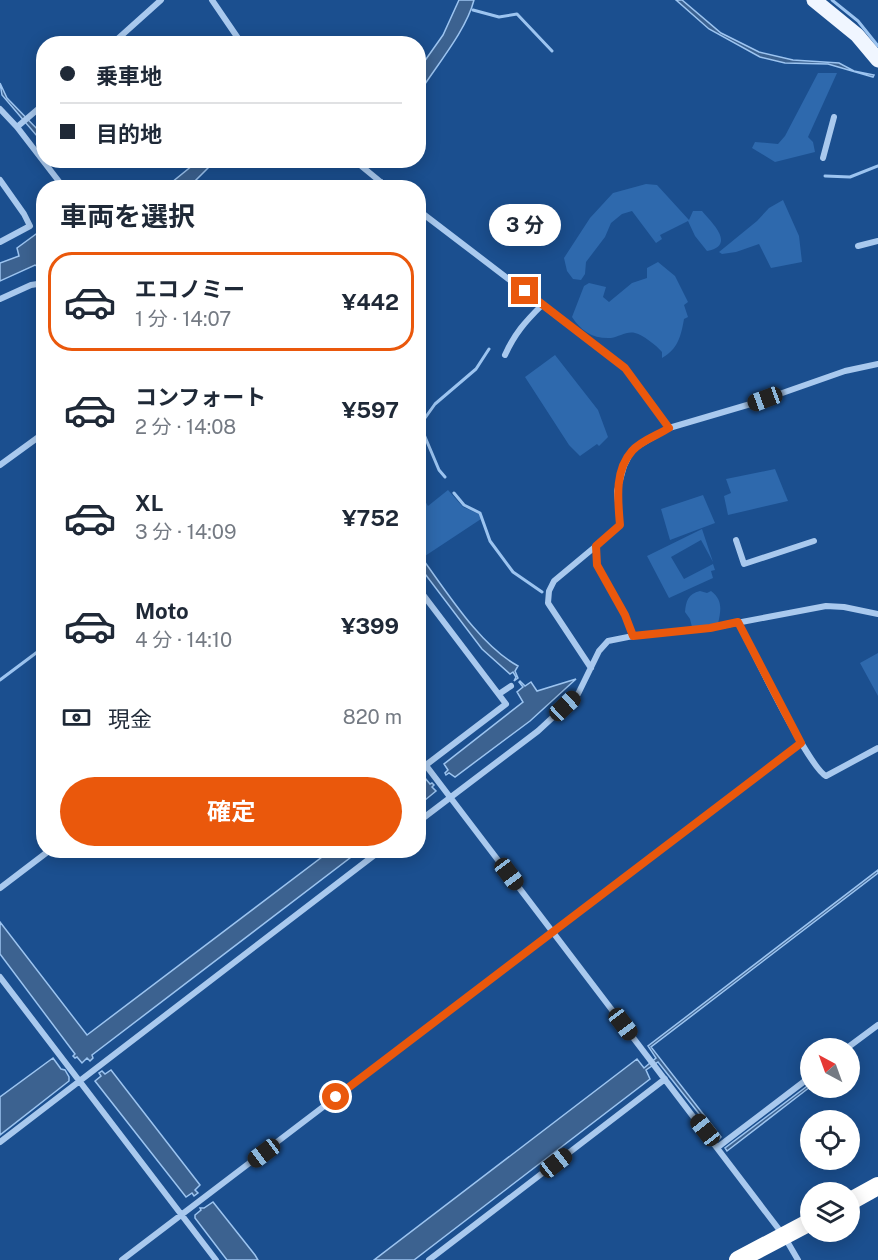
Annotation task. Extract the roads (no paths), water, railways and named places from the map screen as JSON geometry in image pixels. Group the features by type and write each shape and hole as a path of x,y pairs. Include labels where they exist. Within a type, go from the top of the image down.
{"highway":[{"path":"860,1196 878,1186"},
{"path":"860,1209 878,1200"},
{"path":"738,1260 791,1247"},
{"path":"763,1260 791,1247"}],"main road":[{"path":"814,0 857,35 878,60"}],"street":[{"path":"121,36 161,0"},
{"path":"212,0 237,36"},
{"path":"0,109 36,152"},
{"path":"17,127 36,111"},
{"path":"823,158 834,117"},
{"path":"49,168 58,180"},
{"path":"364,168 379,180"},
{"path":"0,180 30,226 0,242"},
{"path":"426,216 625,368 669,428"},
{"path":"858,246 878,241"},
{"path":"0,299 36,284"},
{"path":"506,355 521,325 542,305"},
{"path":"591,668 548,603 549,591 554,580 620,525 617,490 624,466 632,450 669,428 754,403 845,371 878,364"},
{"path":"0,465 36,440"},
{"path":"736,540 744,564 814,541"},
{"path":"596,546 597,565 625,615 633,636"},
{"path":"426,598 506,704 426,765 718,1147 791,1247"},
{"path":"426,816 537,731 578,694 599,651 608,641 710,628 825,606 844,607 878,614"},
{"path":"738,622 801,743 820,773 826,776 878,748"},
{"path":"499,694 511,686"},
{"path":"122,1260 801,743"},
{"path":"0,888 39,858"},
{"path":"0,1142 371,858"},
{"path":"0,977 184,1213 216,1260"},
{"path":"860,1038 878,1025"},
{"path":"429,1260 665,1079"},
{"path":"718,1147 800,1085"}],"waterway":[{"path":"832,0 858,21 878,46"},
{"path":"473,10 499,17 517,14 552,51"},
{"path":"825,176 850,177 878,166"},
{"path":"426,417 435,404 476,369 489,349"},
{"path":"426,439 439,470 445,477"},
{"path":"454,493 464,505 480,513 490,541 513,572 542,592"},
{"path":"0,680 36,653"}]}
